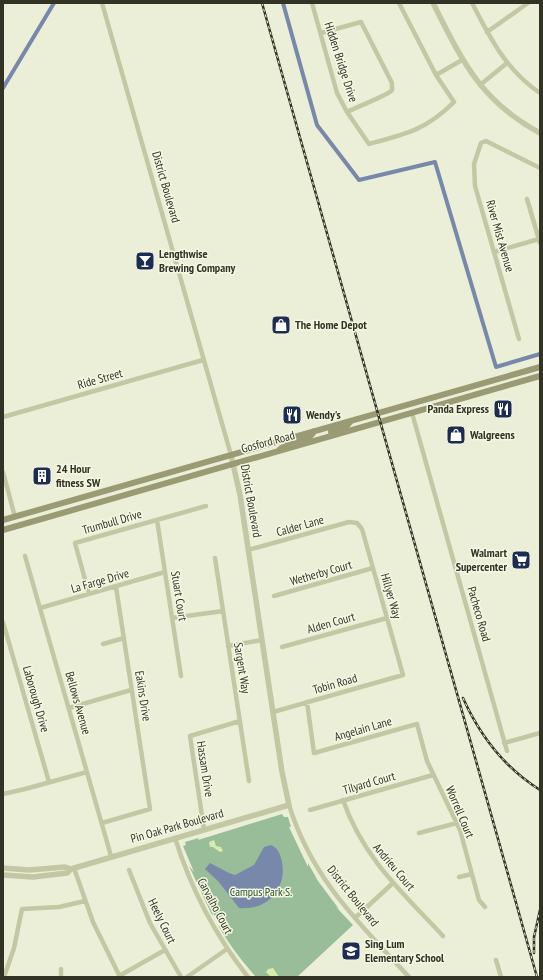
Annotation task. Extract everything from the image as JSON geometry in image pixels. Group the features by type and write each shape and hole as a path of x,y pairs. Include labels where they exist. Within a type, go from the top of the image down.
{"main road":[{"name":"Gosford Road","path":"3,520 540,367"},
{"name":"Gosford Road","path":"3,530 540,376"},
{"path":"412,413 418,406 435,401 444,394"},
{"path":"384,421 393,413 407,408 411,404"},
{"path":"318,440 320,435 345,428 352,421"},
{"path":"278,451 286,444 310,437 314,431"},
{"path":"80,507 95,499 130,488 133,483"},
{"path":"3,527 14,521 15,517"}],"street":[{"name":"District Boulevard","path":"102,3 203,360 234,463 282,772 289,805 303,843 318,871 334,894 409,977"},
{"name":"Hidden Bridge Drive","path":"312,3 338,93 347,112 369,144 420,129 437,118 454,102 436,75"},
{"path":"399,3 436,75 462,60"},
{"path":"433,3 462,60 480,85 509,114 540,132"},
{"path":"472,3 487,32 506,63 520,78 540,93"},
{"path":"487,32 528,3"},
{"path":"320,34 361,22 392,83 392,90 387,95 365,102 347,112"},
{"path":"480,85 506,63"},
{"name":"River Mist Avenue","path":"519,339 474,178 475,156 481,143 486,141 492,143 516,158 540,168"},
{"path":"494,252 540,241 527,199"},
{"name":"Ride Street","path":"3,417 203,360"},
{"name":"Pacheco Road","path":"412,413 507,752"},
{"path":"3,472 15,517"},
{"name":"Trumbull Drive","path":"89,594 75,543 206,506"},
{"name":"Stuart Court","path":"157,520 181,676"},
{"name":"Calder Lane","path":"248,550 349,522 357,523"},
{"name":"Hillyer Way","path":"357,523 362,529 403,675"},
{"name":"Bellows Avenue","path":"25,556 111,856"},
{"name":"Sargent Way","path":"215,558 249,781"},
{"name":"Wetherby Court","path":"274,596 373,568"},
{"name":"La Farge Drive","path":"40,608 165,572"},
{"name":"Eakins Drive","path":"102,823 150,809 116,586"},
{"path":"172,618 223,611"},
{"name":"Alden Court","path":"282,647 387,618"},
{"name":"Laborough Drive","path":"3,622 49,782"},
{"path":"103,644 124,638"},
{"path":"228,646 262,640"},
{"name":"Tobin Road","path":"273,712 403,675"},
{"path":"69,708 132,690"},
{"name":"Angelain Lane","path":"306,702 314,753 417,724"},
{"name":"Hassam Drive","path":"204,830 190,736 240,722"},
{"name":"Worrell Court","path":"417,724 427,761 457,823 480,900 485,906"},
{"path":"504,743 540,733"},
{"path":"3,794 87,772"},
{"name":"Tilyard Court","path":"310,810 434,775"},
{"name":"Andrieu Court","path":"343,800 361,841 377,865 443,936"},
{"name":"Pin Oak Park Boulevard","path":"3,875 33,877 67,873 72,869 111,856 289,805"},
{"path":"419,834 457,823"},
{"name":"Carvalho Court","path":"175,838 194,891 227,949 248,977"},
{"name":"Pin Oak Park Boulevard","path":"3,868 29,870 65,867 72,869"},
{"path":"72,869 100,938 120,976 164,950"},
{"name":"Heely Court","path":"129,870 144,909 164,950 182,977"},
{"path":"460,877 472,874"},
{"path":"355,918 393,883"},
{"path":"4,977 14,948 22,908 59,907 84,901"},
{"path":"187,977 227,949"},
{"path":"496,960 501,977"},
{"path":"61,969 61,977"}],"green space":[{"name":"Campus Park S.","path":"282,814 284,817 288,817 291,827 289,827 308,867 308,863 318,881 339,909 336,907 353,925 297,977 256,977 228,941 218,925 222,928 212,911 213,916 211,913 189,866 194,872 183,846 186,845 185,842 199,838 198,840"}],"sand":[{"path":"214,840 216,846 221,847 223,851 220,852 213,847 210,847 209,842"},
{"path":"273,968 279,977 271,977 266,972 268,969"}],"water":[{"path":"271,845 279,852 282,862 283,872 278,889 266,902 258,906 239,908 218,881 205,869 210,863 235,875 254,865 264,847"}],"waterway":[{"path":"3,88 54,3"},
{"path":"283,3 317,125 359,180 435,162 496,367 540,354"}],"railway":[{"path":"262,3 537,977"},
{"path":"463,698 477,725 495,750 516,772 540,790"},
{"path":"534,953 534,937 540,910"}],"place":[{"name":"Lengthwise Brewing Company","path":"145,261"},
{"name":"The Home Depot","path":"281,325"},
{"name":"Panda Express","path":"503,409"},
{"name":"Wendy's","path":"292,415"},
{"name":"Walgreens","path":"456,435"},
{"name":"24 Hour fitness SW","path":"42,476"},
{"name":"Walmart Supercenter","path":"521,560"},
{"name":"Sing Lum Elementary School","path":"351,951"}]}
